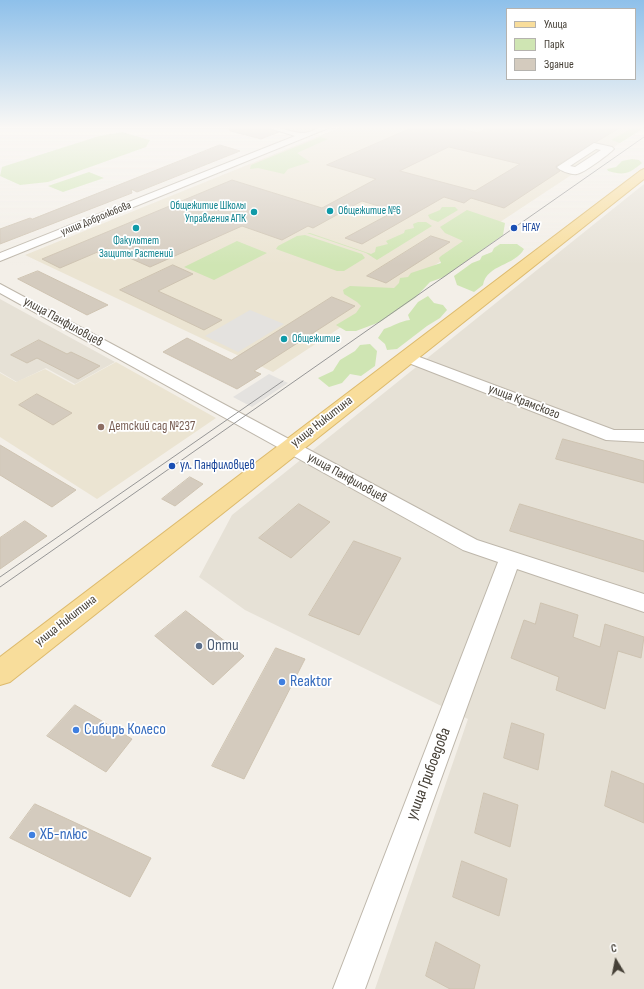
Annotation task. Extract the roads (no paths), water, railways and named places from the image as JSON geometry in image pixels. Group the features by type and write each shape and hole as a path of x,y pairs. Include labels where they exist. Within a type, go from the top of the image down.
{"main road":[{"name":"улица Никитина","path":"0,673 644,173"}],"street":[{"name":"улица Добролюбова","path":"0,257 213,173"},
{"name":"улица Панфиловцев","path":"0,288 470,545 644,603"},
{"name":"улица Крамского","path":"406,357 612,436 644,436"},
{"name":"улица Грибоедова","path":"349,989 510,558"}],"tram line":[{"path":"0,587 592,173"},
{"path":"0,577 283,381"}],"place":[{"name":"Общежитие №6","path":"330,211"},
{"name":"Общежитие Школы Управления АПК","path":"254,212"},
{"name":"Факультет Защиты Растений","path":"136,228"},
{"name":"НГАУ","path":"514,228"},
{"name":"Общежитие","path":"284,339"},
{"name":"Детский сад №237","path":"101,427"},
{"name":"ул. Панфиловцев","path":"172,466"},
{"name":"Опти","path":"199,646"},
{"name":"Reaktor","path":"282,682"},
{"name":"Сибирь Колесо","path":"76,730"},
{"name":"ХБ-плюс","path":"32,835"}]}
